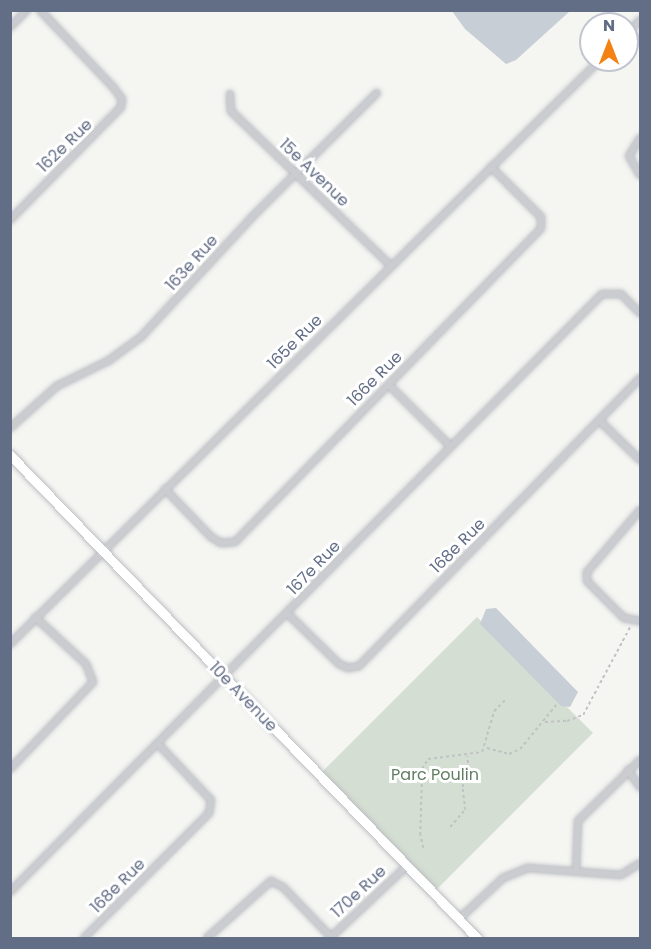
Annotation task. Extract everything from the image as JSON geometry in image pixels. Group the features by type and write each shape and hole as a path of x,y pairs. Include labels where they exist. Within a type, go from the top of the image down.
{"street":[{"path":"10,27 27,10"},
{"name":"162e Rue","path":"10,220 120,111 122,99 40,10"},
{"name":"165e Rue","path":"10,644 588,72"},
{"name":"163e Rue","path":"10,428 57,386 108,361 141,338 377,93"},
{"name":"15e Avenue","path":"230,94 231,111 391,266"},
{"path":"640,138 629,156 640,176"},
{"name":"166e Rue","path":"165,489 211,537 221,543 235,542 541,228 542,217 491,167"},
{"name":"167e Rue","path":"10,892 225,678 450,446 602,294 621,294 640,313"},
{"name":"168e Rue","path":"288,614 339,664 348,668 359,666 640,378"},
{"path":"389,385 450,446"},
{"path":"600,421 640,460"},
{"name":"10e Avenue","path":"10,455 477,939"},
{"path":"637,621 624,618 587,581 587,572 640,510"},
{"path":"10,769 93,682 86,664 35,617"},
{"name":"168e Rue","path":"84,939 209,813 211,800 158,744"},
{"path":"576,871 578,821 640,760"},
{"path":"628,770 640,787"},
{"path":"459,919 503,878 516,872 540,867 621,875 640,863"},
{"name":"170e Rue","path":"331,938 408,866"},
{"path":"207,939 271,881 283,887 331,938"}],"path":[{"path":"545,722 567,721 583,715 637,621"},
{"path":"486,748 494,711 505,700"},
{"path":"423,848 420,835 422,769 428,759 455,754 468,756 486,748 509,754 520,749 545,722 556,705"},
{"path":"450,826 465,810 462,787 469,775 468,756"}],"green space":[{"name":"Parc Poulin","path":"477,617 593,733 435,891 319,775"}],"shaded area":[{"path":"452,11 570,11 516,60 506,64 465,29"},
{"path":"496,608 578,692 570,707 561,706 480,624 486,609"}]}
